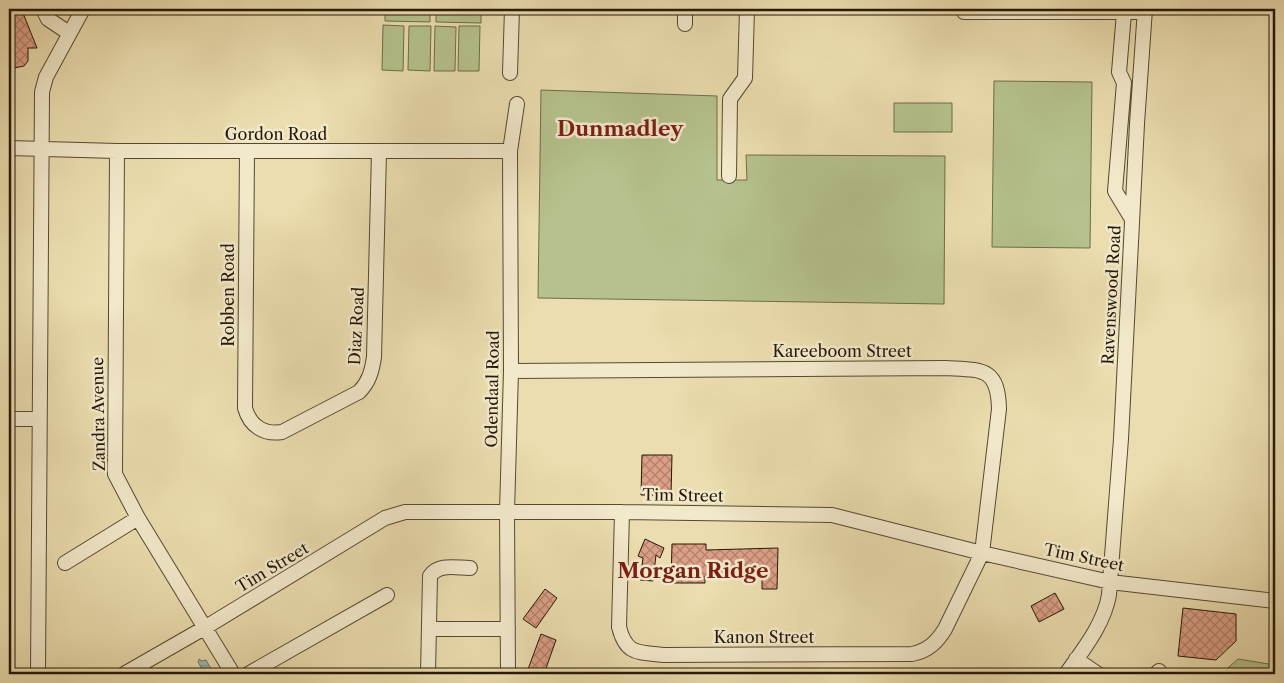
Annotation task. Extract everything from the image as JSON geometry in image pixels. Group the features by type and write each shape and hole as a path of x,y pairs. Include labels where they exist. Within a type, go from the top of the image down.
{"street":[{"path":"44,9 48,19 72,28"},
{"path":"52,9 72,28"},
{"path":"38,674 43,86 83,9"},
{"path":"510,73 512,9"},
{"path":"685,9 685,24"},
{"path":"729,176 730,98 745,78 747,9"},
{"path":"964,12 1124,13 1145,10"},
{"name":"Ravenswood Road","path":"1066,674 1098,626 1108,605 1121,439 1145,10"},
{"path":"1124,13 1119,72 1124,83 1115,191 1132,220"},
{"name":"Odendaal Road","path":"508,674 507,512 511,371 510,151 517,104"},
{"name":"Gordon Road","path":"9,148 378,152 510,151"},
{"name":"Zandra Avenue","path":"117,150 114,468 117,481 138,518 234,674"},
{"name":"Robben Road","path":"247,151 245,408 248,418 263,431"},
{"name":"Diaz Road","path":"263,431 268,433 282,432 359,392 364,387 372,370 374,358 378,152"},
{"name":"Kareeboom Street","path":"511,371 946,368 978,370 994,379 998,387 999,409 982,554"},
{"path":"13,419 39,419"},
{"path":"13,419 39,440"},
{"name":"Tim Street","path":"124,674 393,515 405,512 622,512 832,515 982,554 1110,582 1275,601"},
{"name":"Kanon Street","path":"622,512 619,627 622,639 635,651 663,655 920,653 938,640 946,630 982,554"},
{"path":"66,563 138,518"},
{"path":"428,674 430,576 437,569 442,568 470,568"},
{"path":"248,674 386,596"},
{"path":"429,629 508,629"},
{"path":"1076,659 1098,674"}],"green space":[{"path":"385,9 430,9 430,22 385,21"},
{"path":"436,9 481,9 481,23 436,22"},
{"path":"383,25 404,26 403,71 382,70"},
{"path":"409,26 431,26 430,71 408,70"},
{"path":"435,26 456,27 455,71 434,71"},
{"path":"459,26 480,26 479,71 458,71"},
{"path":"994,81 1092,82 1090,248 992,247"},
{"path":"541,90 717,96 717,180 747,180 746,155 945,156 944,304 538,298"},
{"path":"894,103 952,103 952,132 894,132"},
{"path":"1238,659 1275,665 1275,674 1221,674"}],"water":[{"path":"199,659 202,661 206,660 214,674 205,674 198,662"}],"building":[{"path":"9,9 23,9 37,48 28,48 28,61 24,66 9,69"},
{"path":"642,455 672,455 671,495 641,495"},
{"path":"645,539 664,548 660,558 656,555 653,581 640,580 643,558 638,556"},
{"path":"672,544 706,544 706,550 778,548 777,589 762,589 762,566 739,566 739,576 705,576 705,583 671,583"},
{"path":"545,589 557,598 536,628 523,619"},
{"path":"1055,593 1064,609 1039,622 1031,606"},
{"path":"1183,608 1236,614 1236,641 1216,660 1178,656"},
{"path":"541,634 556,640 544,674 534,674 527,672"}],"district":[{"name":"Dunmadley","path":"620,128"},
{"name":"Morgan Ridge","path":"693,570"}]}
